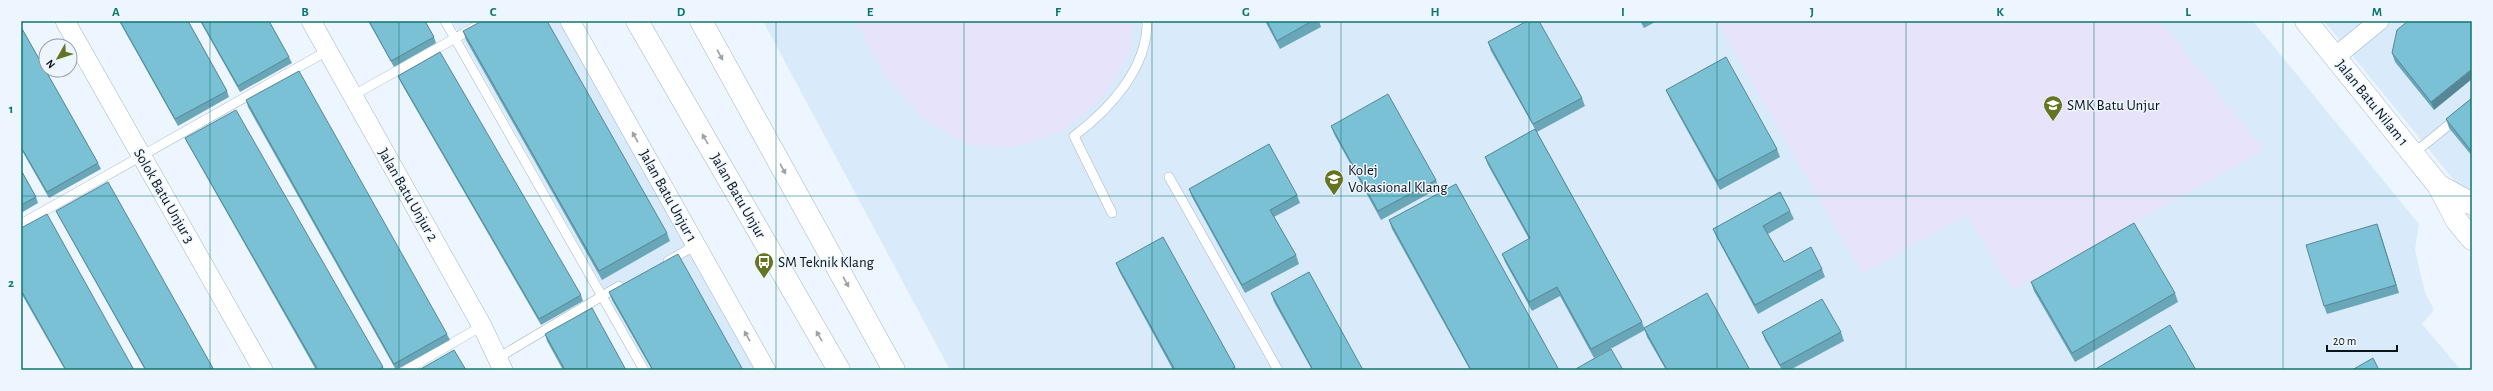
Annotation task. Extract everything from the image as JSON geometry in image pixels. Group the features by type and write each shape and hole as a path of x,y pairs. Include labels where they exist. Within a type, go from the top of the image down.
{"main road":[{"name":"Jalan Batu Unjur","path":"637,21 839,370"},
{"path":"701,21 894,370"},
{"name":"Jalan Batu Nilam 1","path":"2306,21 2438,184 2457,221 2472,239"},
{"name":"Jalan Batu Nilam 1","path":"2438,184 2472,204"}],"street":[{"name":"Solok Batu Unjur 3","path":"65,21 263,370"},
{"name":"Jalan Batu Unjur 2","path":"311,21 482,326 500,364"},
{"name":"Jalan Batu Unjur 1","path":"570,21 766,370"},
{"path":"2335,57 2379,21"}],"lane":[{"path":"445,21 644,370"},
{"path":"352,96 486,21"},
{"path":"1112,213 1074,136 1096,120 1122,91 1137,62 1147,29 1147,21"},
{"path":"21,224 327,51"},
{"path":"2413,154 2472,106"},
{"path":"1169,177 1278,370"},
{"path":"656,267 696,245"},
{"path":"500,364 602,296 629,281"},
{"path":"406,370 482,326"}],"shaded area":[{"path":"452,21 562,21 757,370 650,370"},
{"name":"Kolej Vokasional Klang","path":"763,21 2253,21 2419,224 2415,250 2425,292 2434,310 2422,324 2461,370 950,370"},
{"path":"856,21 1132,21 1131,49 1103,97 1063,131 1015,147 969,145 924,119 885,76"},
{"path":"1717,21 2160,21 2264,150 2013,290 1967,215 1862,273"},
{"path":"2324,21 2472,21 2472,193 2457,184"}],"building":[{"path":"120,21 188,21 227,91 175,119"},
{"path":"201,21 269,21 289,57 238,86"},
{"path":"369,21 425,21 434,37 391,61"},
{"path":"482,21 547,21 667,233 599,271 463,31"},
{"path":"1267,21 1312,21 1277,41"},
{"path":"1527,21 1539,21 1582,98 1533,124 1488,42"},
{"path":"2408,21 2472,21 2472,69 2431,102 2392,53 2397,30"},
{"path":"21,27 38,57 38,78 50,78 98,163 47,192 21,147"},
{"path":"440,52 581,295 539,319 398,76"},
{"path":"1726,57 1777,149 1717,181 1666,90"},
{"path":"299,71 447,334 394,364 246,100"},
{"path":"1388,94 1436,180 1378,211 1331,126"},
{"path":"2472,98 2472,152 2446,119"},
{"path":"236,110 383,367 378,370 318,370 185,138"},
{"path":"1535,129 1642,322 1591,349 1557,287 1529,302 1502,254 1530,238 1485,157"},
{"path":"1269,144 1297,195 1270,210 1296,255 1242,285 1189,189"},
{"path":"21,170 36,197 21,205"},
{"path":"108,182 214,370 146,370 56,211"},
{"path":"1456,184 1559,370 1471,370 1389,220"},
{"path":"1780,192 1790,211 1763,226 1784,262 1811,247 1822,269 1755,305 1713,229"},
{"path":"47,214 134,370 66,370 21,290 21,228"},
{"path":"2134,223 2175,293 2072,353 2031,282"},
{"path":"2377,224 2396,285 2324,306 2306,245"},
{"path":"1163,237 1235,367 1230,370 1175,370 1116,263"},
{"path":"678,254 743,370 653,370 609,292"},
{"path":"1309,272 1363,370 1313,370 1271,293"},
{"path":"1707,293 1750,370 1667,370 1644,328"},
{"path":"1822,299 1841,332 1780,365 1762,332"},
{"path":"592,308 626,370 565,370 545,334"},
{"path":"2170,325 2196,370 2094,370"},
{"path":"1611,349 1623,370 1574,370"},
{"path":"454,350 466,370 419,370"},
{"path":"2373,358 2379,370 2352,370"}],"place":[{"name":"SMK Batu Unjur","path":"2053,122"},
{"name":"Kolej Vokasional Klang","path":"1334,196"},
{"name":"SM Teknik Klang","path":"764,279"}]}
